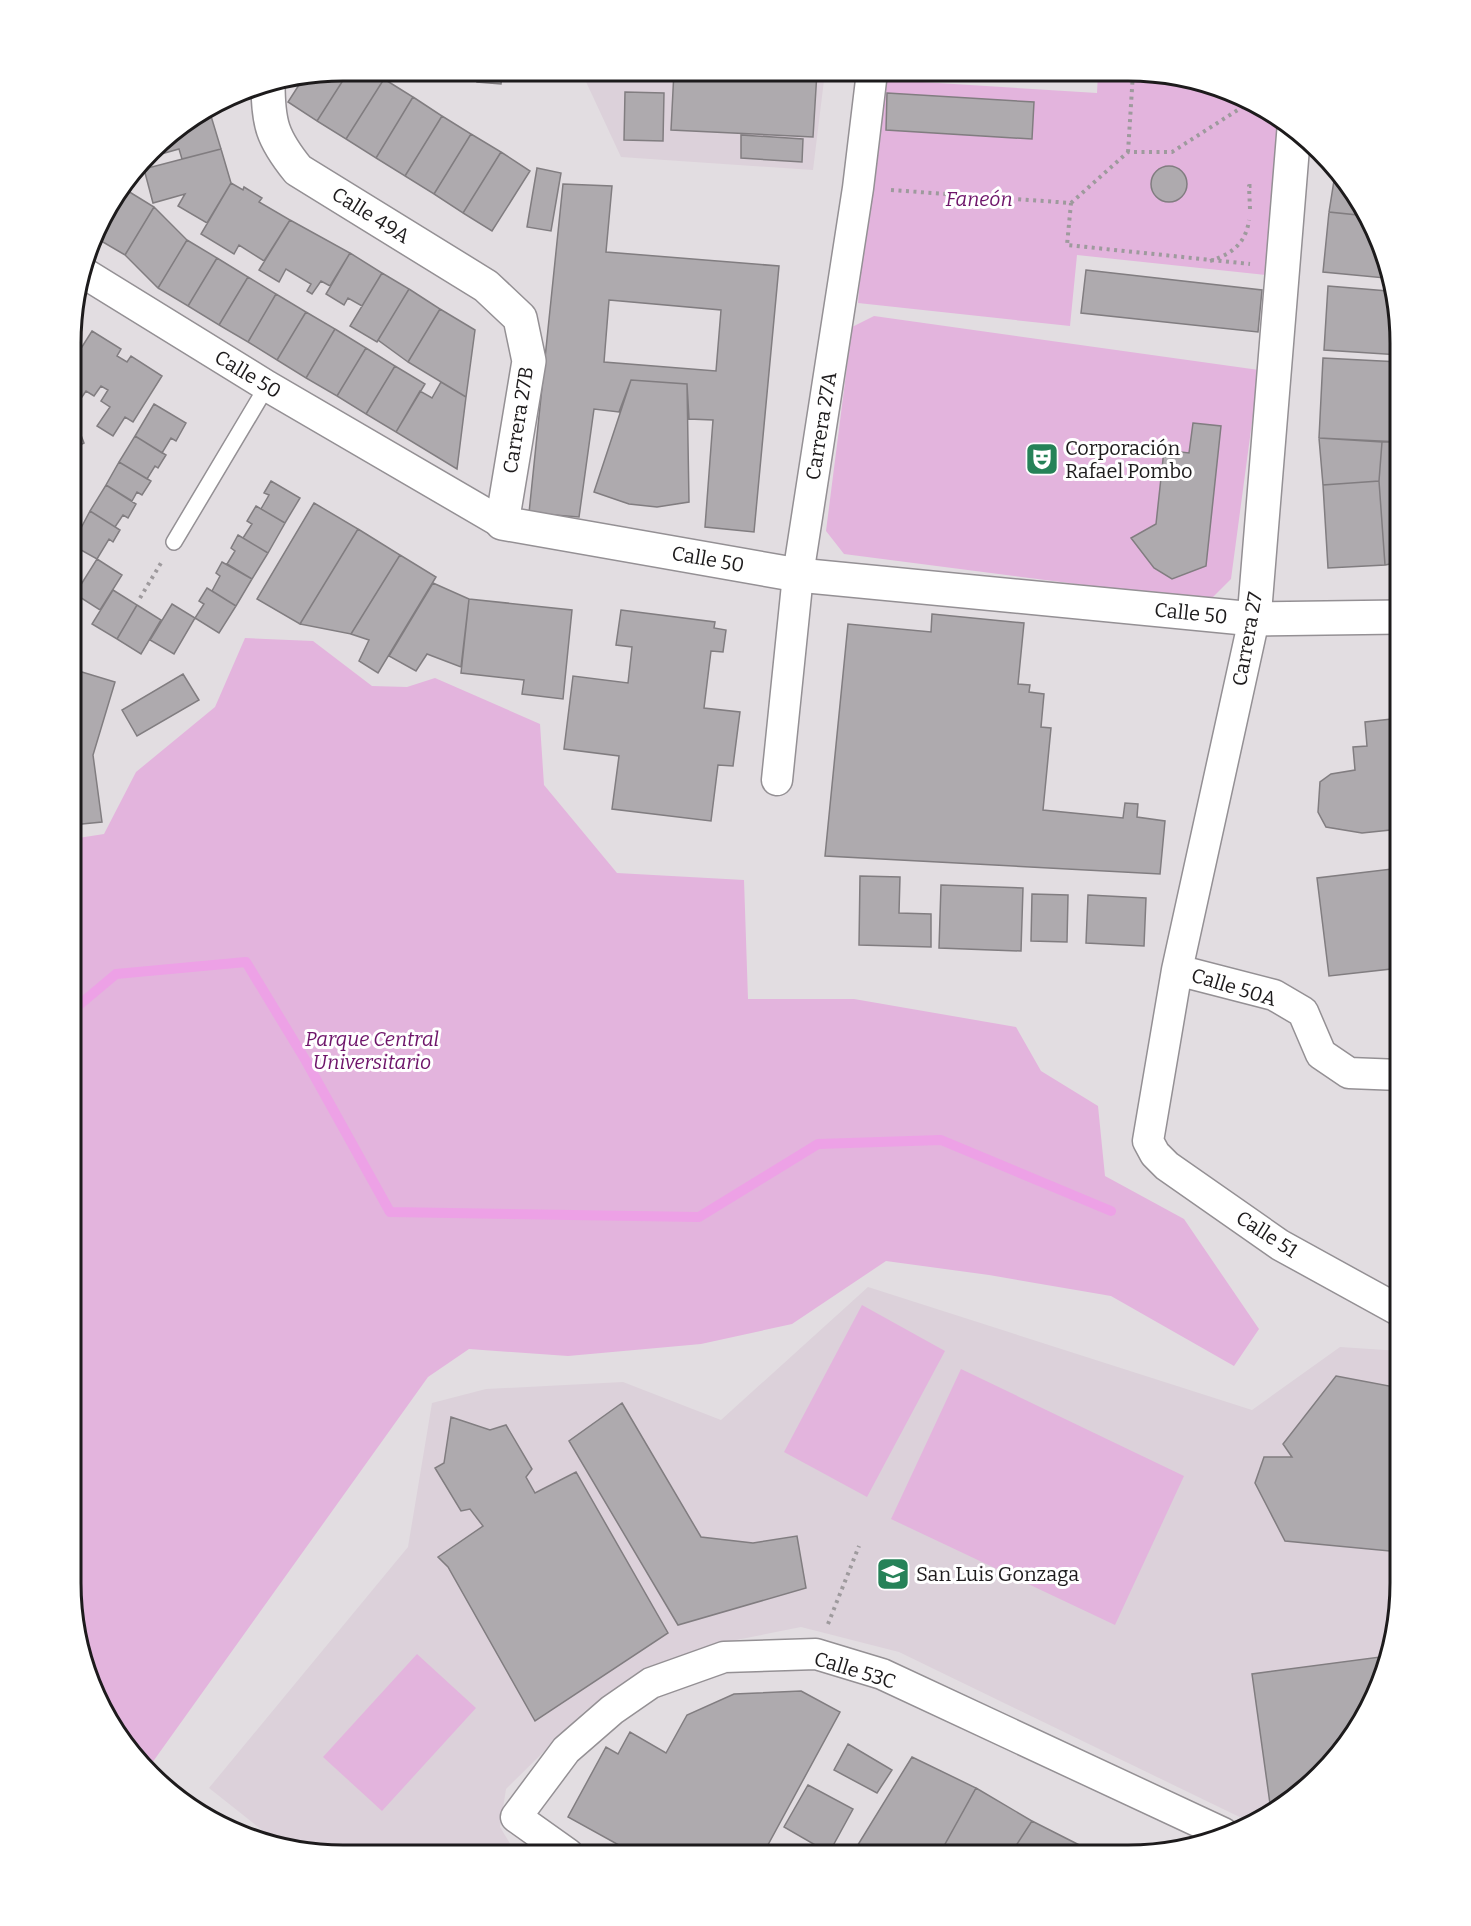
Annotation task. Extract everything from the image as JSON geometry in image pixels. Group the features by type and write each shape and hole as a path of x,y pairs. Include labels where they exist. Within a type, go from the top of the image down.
{"main road":[{"name":"Calle 49A","path":"268,92 268,114 279,147 298,170 486,286 520,318"},
{"name":"Carrera 27","path":"1254,619 1293,139"},
{"name":"Carrera 27B","path":"502,523 529,361 520,318"},
{"name":"Calle 50","path":"502,523 798,575 1254,619 1390,617"}],"street":[{"name":"Carrera 27A","path":"777,780 798,575 858,188 871,81"},
{"name":"Calle 50","path":"90,276 267,386 502,523"},
{"name":"Carrera 27","path":"1148,1141 1177,970 1254,619"},
{"name":"Calle 50A","path":"1177,970 1274,995 1303,1012 1321,1054 1349,1074 1390,1075"},
{"name":"Calle 51","path":"1148,1141 1155,1154 1167,1166 1280,1245 1390,1306"},
{"name":"Calle 53C","path":"555,1845 516,1817 566,1750 612,1710 651,1683 724,1657 816,1654 882,1674 1216,1830"}],"lane":[{"path":"174,542 267,386"}],"path":[{"path":"1128,152 1132,81"},
{"path":"1242,107 1173,152 1128,152 1071,203 1067,245 1206,262 1283,266"},
{"path":"1206,262 1225,256 1246,236 1250,212 1249,186 1289,186"},
{"path":"858,188 1071,203"},
{"path":"140,598 174,542"},
{"path":"816,1654 859,1546"}],"shaded area":[{"path":"586,81 824,81 813,170 621,157"},
{"name":"San Luis Gonzaga","path":"868,1287 1252,1410 1340,1347 1390,1350 1388,1617 1381,1651 1370,1683 1346,1729 1325,1756 1288,1791 1243,1819 899,1652 801,1627 716,1644 649,1667 586,1710 506,1789 500,1827 511,1845 343,1845 292,1840 266,1833 209,1788 408,1547 432,1403 486,1389 623,1382 721,1420"}],"green space":[{"name":"Faneón","path":"874,81 1097,93 1098,81 1162,83 1179,86 1228,101 1279,129 1266,275 1077,255 1070,326 858,303"},
{"path":"874,316 1259,370 1231,579 1209,601 844,554 826,531 852,327"},
{"name":"Parque Central Universitario","path":"245,638 313,641 372,686 407,687 435,678 540,724 544,785 617,873 744,880 748,999 854,999 1016,1027 1041,1071 1098,1106 1105,1176 1184,1219 1259,1329 1234,1366 1111,1296 989,1275 886,1261 792,1324 701,1344 568,1356 469,1349 428,1377 152,1762 125,1729 108,1699 90,1651 83,1617 81,1583 81,838 104,834 136,772 215,707"},
{"path":"862,1305 945,1351 867,1497 784,1452"},
{"path":"961,1369 1184,1476 1115,1625 891,1519"},
{"path":"417,1654 476,1708 382,1811 323,1757"}],"building":[{"path":"343,81 383,81 346,139 317,121"},
{"path":"343,81 317,121 288,102 299,85"},
{"path":"383,81 387,81 413,97 376,158 346,139"},
{"path":"477,81 501,81 501,84"},
{"path":"673,81 816,81 813,137 671,130"},
{"path":"625,92 664,93 663,141 624,140"},
{"path":"887,93 1034,102 1032,139 886,130"},
{"path":"413,97 442,116 405,176 376,158"},
{"path":"442,116 471,134 434,194 405,176"},
{"path":"211,117 221,149 182,159 179,149 162,154 183,135"},
{"path":"471,134 501,152 463,213 434,194"},
{"path":"741,135 803,139 802,162 741,158"},
{"path":"221,149 231,183 207,223 178,206 185,194 153,203 145,172 148,168"},
{"path":"501,152 530,171 492,231 463,213"},
{"path":"1169,166 1182,171 1187,184 1182,197 1169,202 1156,197 1151,184 1156,171"},
{"path":"537,168 561,173 551,231 527,227"},
{"path":"1334,181 1357,215 1329,212"},
{"path":"231,183 243,190 244,187 262,198 259,202 290,220 264,261 239,245 234,254 201,234"},
{"path":"563,184 612,186 606,252 779,266 754,532 705,527 713,420 689,419 687,384 631,380 619,412 594,409 579,517 529,513","holes":["609,300 721,310 716,371 604,362"]},
{"path":"129,192 154,207 125,255 102,241"},
{"path":"154,207 187,240 158,288 125,255"},
{"path":"1329,212 1357,215 1370,243 1382,278 1323,272"},
{"path":"290,220 350,253 330,286 321,281 312,294 307,291 311,284 286,269 279,282 259,270"},
{"path":"187,240 217,258 188,306 158,288"},
{"path":"350,253 382,273 362,306 348,298 344,305 326,294"},
{"path":"217,258 248,277 219,325 188,306"},
{"path":"1086,270 1262,290 1258,332 1081,313"},
{"path":"382,273 409,289 377,342 350,326"},
{"path":"248,277 276,294 248,342 219,325"},
{"path":"1328,286 1385,291 1390,354 1324,350"},
{"path":"409,289 440,309 408,362 378,340"},
{"path":"276,294 306,312 277,360 248,342"},
{"path":"440,309 475,330 466,397 408,362"},
{"path":"306,312 335,329 306,378 277,360"},
{"path":"335,329 366,348 337,396 306,378"},
{"path":"92,331 121,349 117,356 127,362 131,356 162,376 133,422 125,417 113,436 97,426 110,407 101,401 108,390 101,386 94,396 86,391 81,398 81,348"},
{"path":"366,348 395,366 366,414 337,396"},
{"path":"1323,358 1390,361 1390,442 1319,438"},
{"path":"395,366 425,384 396,432 366,414"},
{"path":"631,380 687,384 689,502 657,507 629,504 594,492"},
{"path":"441,382 466,397 457,469 396,432 420,391 432,398"},
{"path":"154,404 186,423 176,441 171,438 162,453 135,436"},
{"path":"1193,423 1221,426 1206,566 1172,579 1154,568 1131,538 1156,524 1164,450 1189,453"},
{"path":"135,436 166,455 147,479 119,462"},
{"path":"1319,438 1382,442 1379,481 1323,485"},
{"path":"1382,442 1390,442 1390,564 1385,565 1379,481"},
{"path":"119,462 151,481 142,495 137,492 132,501 106,485"},
{"path":"271,481 300,498 285,523 261,509 269,495 264,493"},
{"path":"1379,481 1385,565 1328,568 1323,485"},
{"path":"106,485 136,504 128,518 123,515 115,527 90,511"},
{"path":"314,503 358,529 300,624 257,599"},
{"path":"256,506 285,523 268,553 243,538 252,524 247,521"},
{"path":"90,511 120,530 113,542 109,539 97,559 81,550 81,528"},
{"path":"358,529 400,555 351,634 300,624"},
{"path":"238,535 268,553 252,579 227,564 235,551 231,548"},
{"path":"400,555 436,577 378,673 359,661 369,640 351,634"},
{"path":"97,559 122,575 100,610 81,598 81,584"},
{"path":"222,562 252,579 236,606 212,591 220,576 216,573"},
{"path":"433,583 469,599 461,667 427,654 416,671 389,656"},
{"path":"207,588 236,606 219,633 195,618 204,604 199,601"},
{"path":"113,590 137,605 117,639 92,624"},
{"path":"469,599 572,610 563,699 522,694 524,680 461,673"},
{"path":"172,604 195,618 174,654 150,640"},
{"path":"137,605 161,620 141,654 117,639"},
{"path":"621,610 715,622 714,628 726,630 723,652 711,651 704,708 740,712 733,766 718,765 711,821 612,809 619,756 564,749 573,676 628,683 632,647 616,645"},
{"path":"932,614 1024,623 1018,684 1030,685 1029,692 1044,694 1041,727 1051,728 1043,810 1123,818 1125,803 1138,804 1137,817 1165,821 1160,874 825,856 848,624 931,632"},
{"path":"81,672 115,682 93,755 102,822 81,824"},
{"path":"183,674 199,700 137,736 122,710"},
{"path":"1390,719 1390,830 1362,833 1326,827 1318,812 1320,782 1331,774 1355,770 1353,747 1367,746 1365,722"},
{"path":"1390,869 1390,969 1329,976 1317,878"},
{"path":"860,876 900,877 899,913 931,914 931,947 859,945"},
{"path":"941,885 1023,888 1021,951 939,948"},
{"path":"1032,894 1068,895 1067,942 1031,941"},
{"path":"1088,895 1146,898 1144,946 1086,943"},
{"path":"1336,1376 1390,1386 1390,1551 1285,1541 1255,1483 1264,1457 1292,1457 1283,1444"},
{"path":"622,1403 701,1537 753,1543 797,1536 806,1588 678,1625 569,1441"},
{"path":"451,1417 490,1430 506,1425 532,1469 526,1477 535,1493 576,1472 668,1633 535,1721 448,1567 438,1557 483,1526 470,1509 461,1511 435,1468 444,1463"},
{"path":"1379,1657 1363,1699 1336,1743 1301,1780 1270,1803 1252,1674"},
{"path":"801,1691 840,1712 768,1845 619,1845 568,1817 606,1747 618,1754 630,1732 666,1753 687,1715 734,1694"},
{"path":"848,1744 892,1770 877,1793 834,1770"},
{"path":"912,1757 976,1788 945,1845 858,1845"},
{"path":"808,1785 853,1809 833,1845 815,1845 784,1827"},
{"path":"976,1788 1032,1821 1016,1845 945,1845"},
{"path":"1032,1821 1079,1845 1016,1845"}],"waterway":[{"path":"81,1003 116,974 246,962 306,1061 390,1212 699,1217 818,1144 941,1140 1111,1211"}],"place":[{"name":"Corporación Rafael Pombo","path":"1042,459"},
{"name":"San Luis Gonzaga","path":"893,1574"}]}
